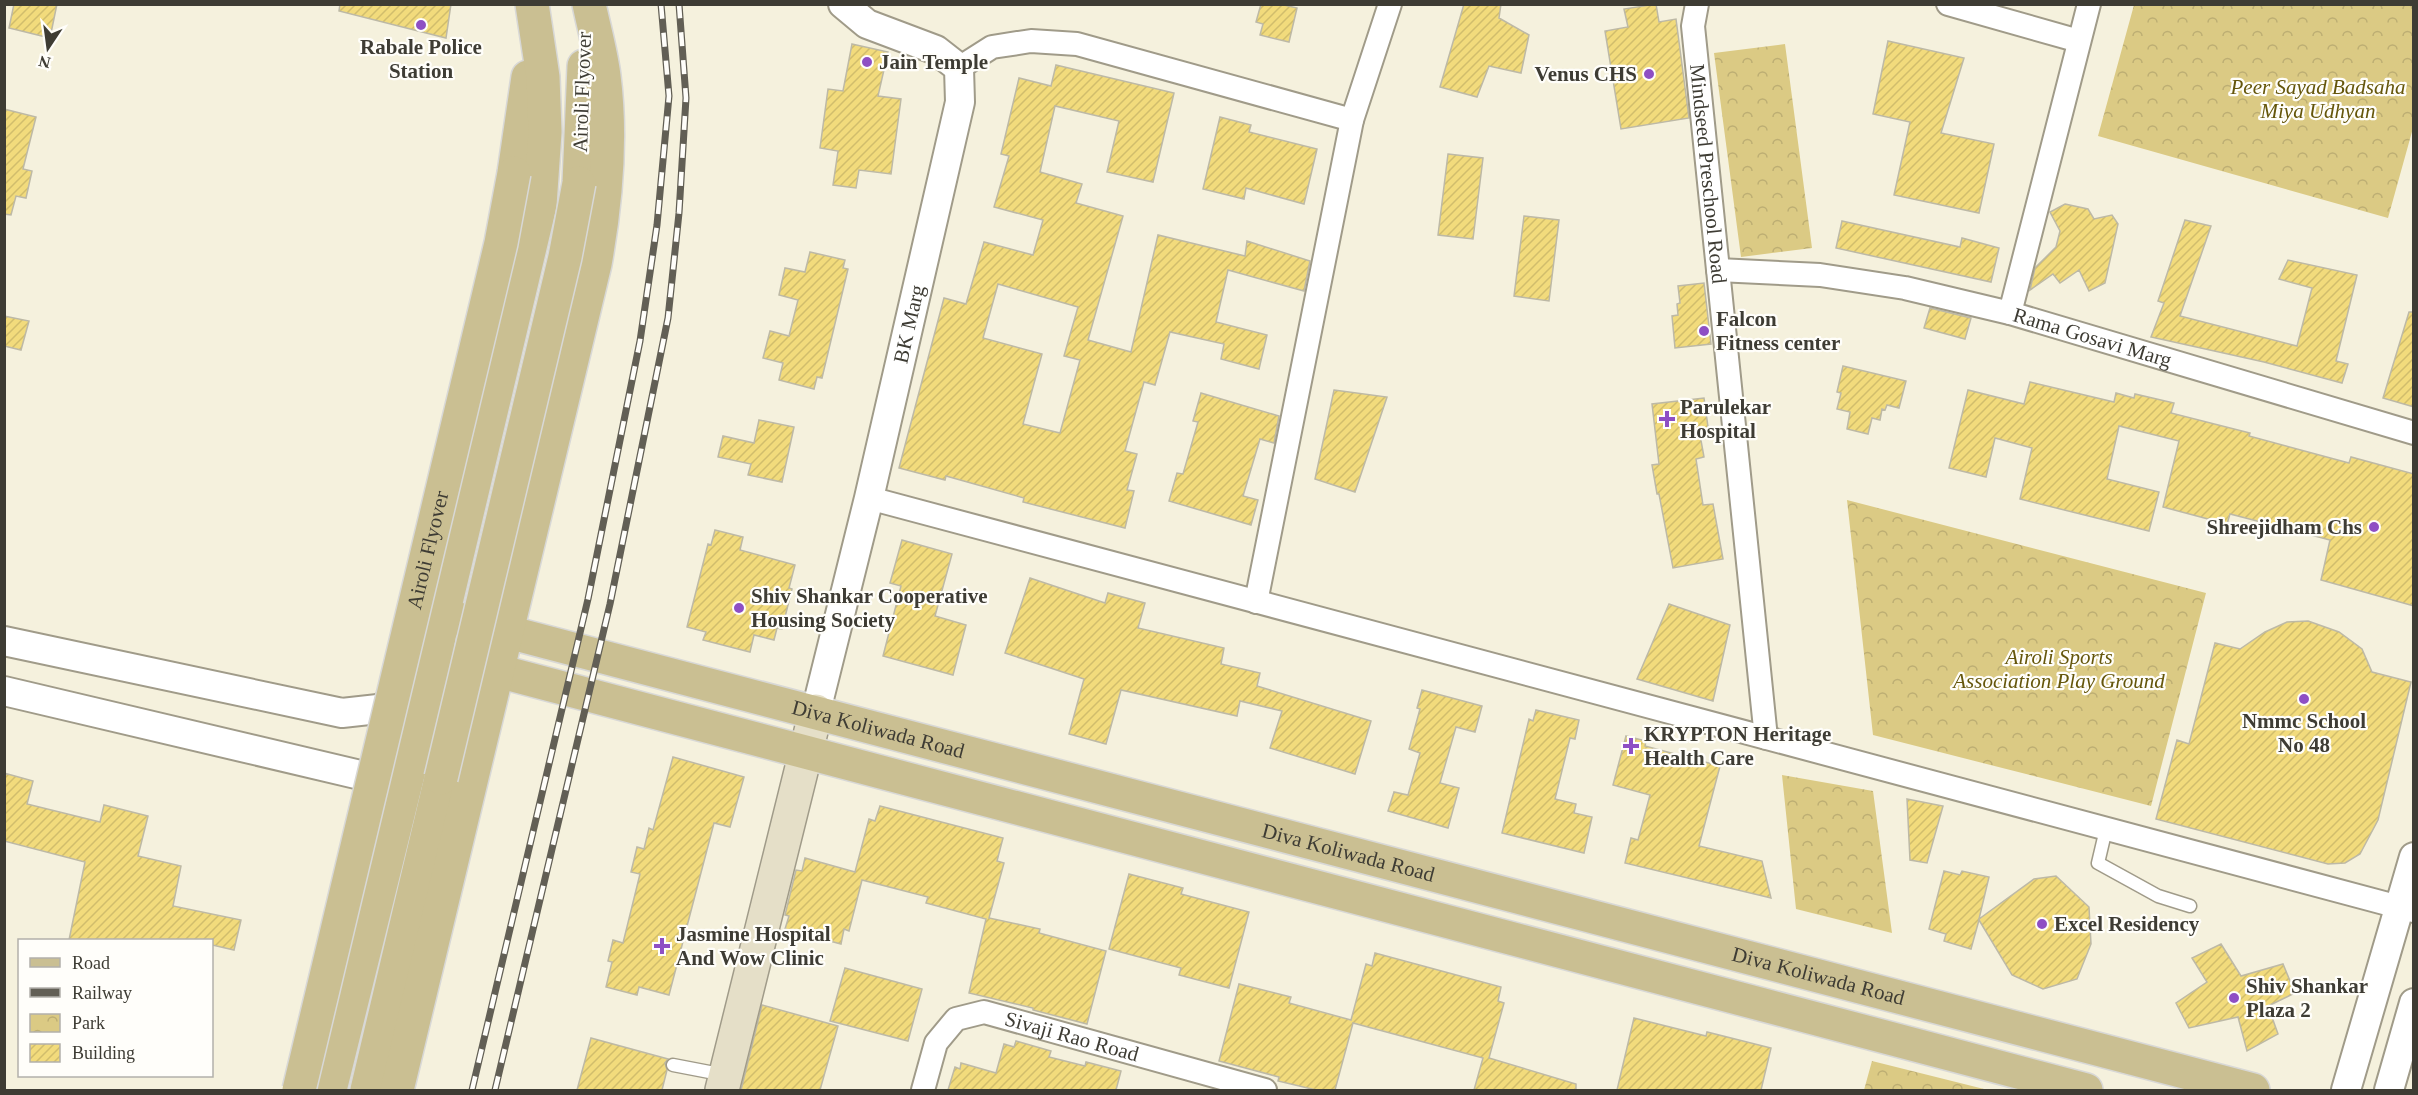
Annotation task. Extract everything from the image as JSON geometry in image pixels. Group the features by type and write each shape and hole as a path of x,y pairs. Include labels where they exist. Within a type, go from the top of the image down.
{"main road":[{"name":"Airoli Flyover","path":"299,1090 501,243 528,78 531,4"},
{"path":"330,1090 432,677 443,615 540,205 545,132 543,77 531,4"},
{"name":"Airoli Flyover","path":"367,1090 565,257 579,183 587,4"},
{"path":"398,1090 595,264 603,216 607,137 604,76 587,4"},
{"name":"Diva Koliwada Road","path":"443,615 816,711 2253,1090"},
{"name":"Diva Koliwada Road","path":"432,677 498,671 2086,1090"},
{"path":"724,1083 816,711"}],"street":[{"path":"843,4 867,24 936,50 959,68 992,47 1031,41 1077,44 1352,120"},
{"path":"1256,602 1352,120 1390,4"},
{"name":"Mindseed Preschool Road","path":"1697,4 1693,26 1766,738"},
{"path":"1948,4 2079,41"},
{"name":"Rama Gosavi Marg","path":"2089,4 2010,313 2414,433"},
{"name":"BK Marg","path":"816,711 869,498 960,102 959,68"},
{"path":"1718,270 1820,275 1905,288 2010,313"},
{"path":"869,498 2406,909"},
{"path":"4,641 342,713 378,709 406,699 432,677"},
{"path":"4,691 373,778"},
{"path":"2346,1090 2406,909 2414,857"},
{"path":"2389,1090 2414,1003"},
{"name":"Sivaji Rao Road","path":"923,1090 936,1043 956,1019 984,1012 1265,1090"}],"lane":[{"path":"2106,829 2098,863 2158,896 2190,906"},
{"path":"673,1065 724,1083"}],"green space":[{"name":"Peer Sayad Badsaha Miya Udhyan","path":"2134,5 2413,5 2413,128 2388,218 2098,136"},
{"path":"1785,44 1812,248 1741,257 1714,53"},
{"name":"Airoli Sports Association Play Ground","path":"1847,500 2206,593 2151,806 1873,735"},
{"path":"1782,775 1873,791 1892,933 1796,909"},
{"path":"1872,1061 1988,1090 1864,1090"}],"building":[{"path":"14,4 57,4 50,38 9,28"},
{"name":"Rabale Police Station","path":"340,4 451,4 446,38 339,11"},
{"path":"1261,4 1280,4 1297,8 1289,42 1260,35 1263,24 1256,22"},
{"path":"1464,4 1501,4 1499,18 1529,35 1521,73 1489,66 1477,97 1440,87"},
{"name":"Venus CHS","path":"1656,4 1659,22 1676,19 1689,118 1621,129 1605,31 1628,27 1624,9"},
{"path":"1888,41 1964,58 1941,133 1994,144 1979,213 1894,195 1910,122 1873,114"},
{"path":"852,44 888,52 878,96 901,99 891,174 859,170 856,188 833,185 838,151 820,148 828,89 843,91"},
{"path":"1056,65 1174,93 1153,182 1107,172 1119,121 1055,106 1040,172 1082,184 1076,203 1123,216 1088,340 1131,352 1158,235 1245,256 1247,241 1310,261 1304,291 1228,270 1216,322 1267,335 1259,369 1221,359 1224,344 1170,332 1155,385 1144,382 1125,451 1137,454 1127,490 1134,491 1125,528 1023,502 1024,498 946,476 945,480 899,468 944,298 966,304 984,242 1033,255 1043,220 994,207 1009,156 1001,154 1019,78 1051,86","holes":["998,284 1078,307 1064,356 1080,360 1060,433 1023,424 1042,354 983,338"]},
{"path":"4,109 36,117 23,169 32,171 26,198 16,196 11,215 4,214"},
{"path":"1220,117 1251,125 1249,132 1317,149 1304,204 1246,188 1244,199 1203,189"},
{"path":"1448,154 1483,158 1473,239 1438,235"},
{"path":"2065,204 2088,209 2094,219 2112,215 2118,224 2105,283 2089,291 2079,270 2060,283 2053,274 2030,290 2035,268 2056,247 2060,231 2050,212"},
{"path":"1524,216 1559,220 1549,301 1514,296"},
{"path":"2185,220 2211,226 2180,316 2297,346 2312,288 2279,279 2288,260 2357,275 2336,361 2348,364 2342,383 2264,362 2151,337 2164,303 2158,301"},
{"path":"1842,221 1960,247 1962,238 1999,248 1991,282 1836,248"},
{"path":"810,252 845,260 843,268 848,269 822,378 817,377 814,389 779,380 783,363 763,358 770,331 789,336 798,300 779,295 785,268 805,272"},
{"path":"1704,283 1711,344 1675,348 1672,316 1678,315 1677,304 1680,303 1678,286"},
{"path":"1930,308 1971,318 1965,339 1924,328"},
{"path":"2409,312 2414,312 2414,407 2383,398"},
{"path":"4,316 29,321 21,350 4,346"},
{"path":"1843,366 1906,381 1899,408 1887,405 1885,410 1882,409 1880,420 1872,418 1868,434 1847,429 1850,412 1837,409 1841,393 1837,392"},
{"path":"2030,382 2114,402 2116,393 2134,398 2135,394 2174,403 2171,413 2250,433 2249,436 2349,463 2351,457 2414,474 2414,606 2321,580 2330,540 2230,514 2227,524 2163,507 2179,441 2119,426 2107,479 2159,492 2149,531 2020,499 2032,448 1995,438 1986,477 1949,468 1968,390 2024,404"},
{"path":"1334,390 1387,397 1355,492 1315,479"},
{"path":"1201,393 1279,416 1274,443 1260,439 1243,496 1258,500 1251,525 1169,501 1177,473 1183,474 1198,422 1193,421"},
{"path":"1704,398 1709,434 1700,435 1704,457 1696,459 1703,505 1713,504 1723,559 1673,568 1652,465 1659,464 1652,404"},
{"path":"759,420 794,427 782,482 748,475 751,464 718,457 723,436 754,443"},
{"name":"Shiv Shankar Cooperative Housing Society","path":"715,530 743,537 740,550 795,565 789,588 792,589 782,629 777,628 774,640 754,635 750,652 703,640 706,632 687,627 708,544 711,545"},
{"path":"902,540 952,554 935,616 966,625 953,675 883,656 901,586 890,583"},
{"path":"1030,578 1105,603 1108,593 1145,603 1138,628 1224,648 1221,664 1260,673 1257,686 1371,721 1355,774 1270,748 1282,711 1240,701 1237,716 1121,690 1106,744 1069,734 1084,679 1005,653"},
{"path":"1669,604 1730,625 1713,701 1637,679"},
{"path":"2308,621 2339,632 2362,649 2372,672 2411,682 2378,820 2360,854 2345,863 2328,864 2156,819 2177,740 2189,744 2215,643 2240,649 2265,632 2287,622"},
{"path":"1422,690 1482,706 1475,732 1456,727 1440,783 1459,788 1448,828 1388,811 1394,792 1408,795 1420,753 1409,749 1420,709 1417,708"},
{"path":"1536,710 1579,720 1575,739 1570,738 1555,799 1576,804 1574,813 1592,817 1584,853 1502,833 1529,719 1533,721"},
{"path":"1626,736 1646,741 1645,746 1720,766 1699,846 1762,861 1771,898 1625,863 1631,838 1638,840 1650,795 1613,785"},
{"path":"673,757 744,777 730,827 714,823 669,995 639,987 637,995 606,987 612,962 608,961 613,940 623,943 640,874 631,872 637,847 644,849 649,828 653,830"},
{"path":"4,773 33,781 27,804 100,822 104,805 148,816 138,856 181,866 173,906 241,920 234,950 213,945 213,939 69,939 85,862 4,841"},
{"path":"1907,799 1943,806 1927,863 1910,860"},
{"path":"880,806 1003,838 997,861 1004,863 989,918 1040,929 1039,933 1106,951 1087,1024 969,993 986,919 926,903 928,897 862,880 849,931 844,929 841,944 785,929 789,916 785,915 796,870 802,871 805,858 855,872 869,819 875,821"},
{"name":"Excel Residency","path":"1944,871 1960,875 1962,871 1989,877 1979,919 2034,879 2056,876 2089,907 2091,944 2077,979 2043,989 2012,975 1979,920 1971,949 1944,941 1946,934 1929,929"},
{"path":"1129,874 1183,888 1181,894 1249,912 1229,988 1179,975 1181,968 1109,949"},
{"name":"Shiv Shankar Plaza 2","path":"2221,944 2241,976 2283,964 2295,993 2268,1006 2278,1034 2247,1051 2238,1017 2189,1028 2176,1003 2207,982 2192,958"},
{"path":"1375,953 1501,987 1498,1001 1504,1003 1489,1058 1576,1084 1576,1090 1474,1090 1483,1058 1353,1023 1335,1090 1316,1090 1278,1081 1279,1077 1219,1061 1239,984 1291,997 1289,1003 1351,1020 1366,964 1372,966"},
{"path":"845,968 922,989 908,1041 830,1021"},
{"path":"762,1005 838,1026 820,1090 741,1090"},
{"path":"1634,1018 1706,1036 1707,1032 1771,1048 1761,1090 1617,1090"},
{"path":"591,1038 668,1059 665,1063 667,1070 662,1090 577,1090"},
{"path":"1016,1041 1051,1051 1049,1057 1085,1066 1086,1062 1121,1071 1116,1090 948,1090 955,1067 960,1069 961,1063 996,1073 1004,1044 1014,1047"}],"railway":[{"path":"472,1090 588,599 640,341 657,225 669,96 661,4"},
{"path":"495,1090 610,604 668,318 679,213 686,98 679,4"}],"place":[{"name":"Rabale Police Station","path":"421,25"},
{"name":"Jain Temple","path":"867,62"},
{"name":"Venus CHS","path":"1649,74"},
{"name":"Falcon Fitness center","path":"1704,331"},
{"name":"Parulekar Hospital","path":"1667,419"},
{"name":"Shreejidham Chs","path":"2374,527"},
{"name":"Shiv Shankar Cooperative Housing Society","path":"739,608"},
{"name":"Nmmc School No 48","path":"2304,699"},
{"name":"KRYPTON Heritage Health Care","path":"1631,746"},
{"name":"Excel Residency","path":"2042,924"},
{"name":"Jasmine Hospital And Wow Clinic","path":"662,946"},
{"name":"Shiv Shankar Plaza 2","path":"2234,998"}]}
